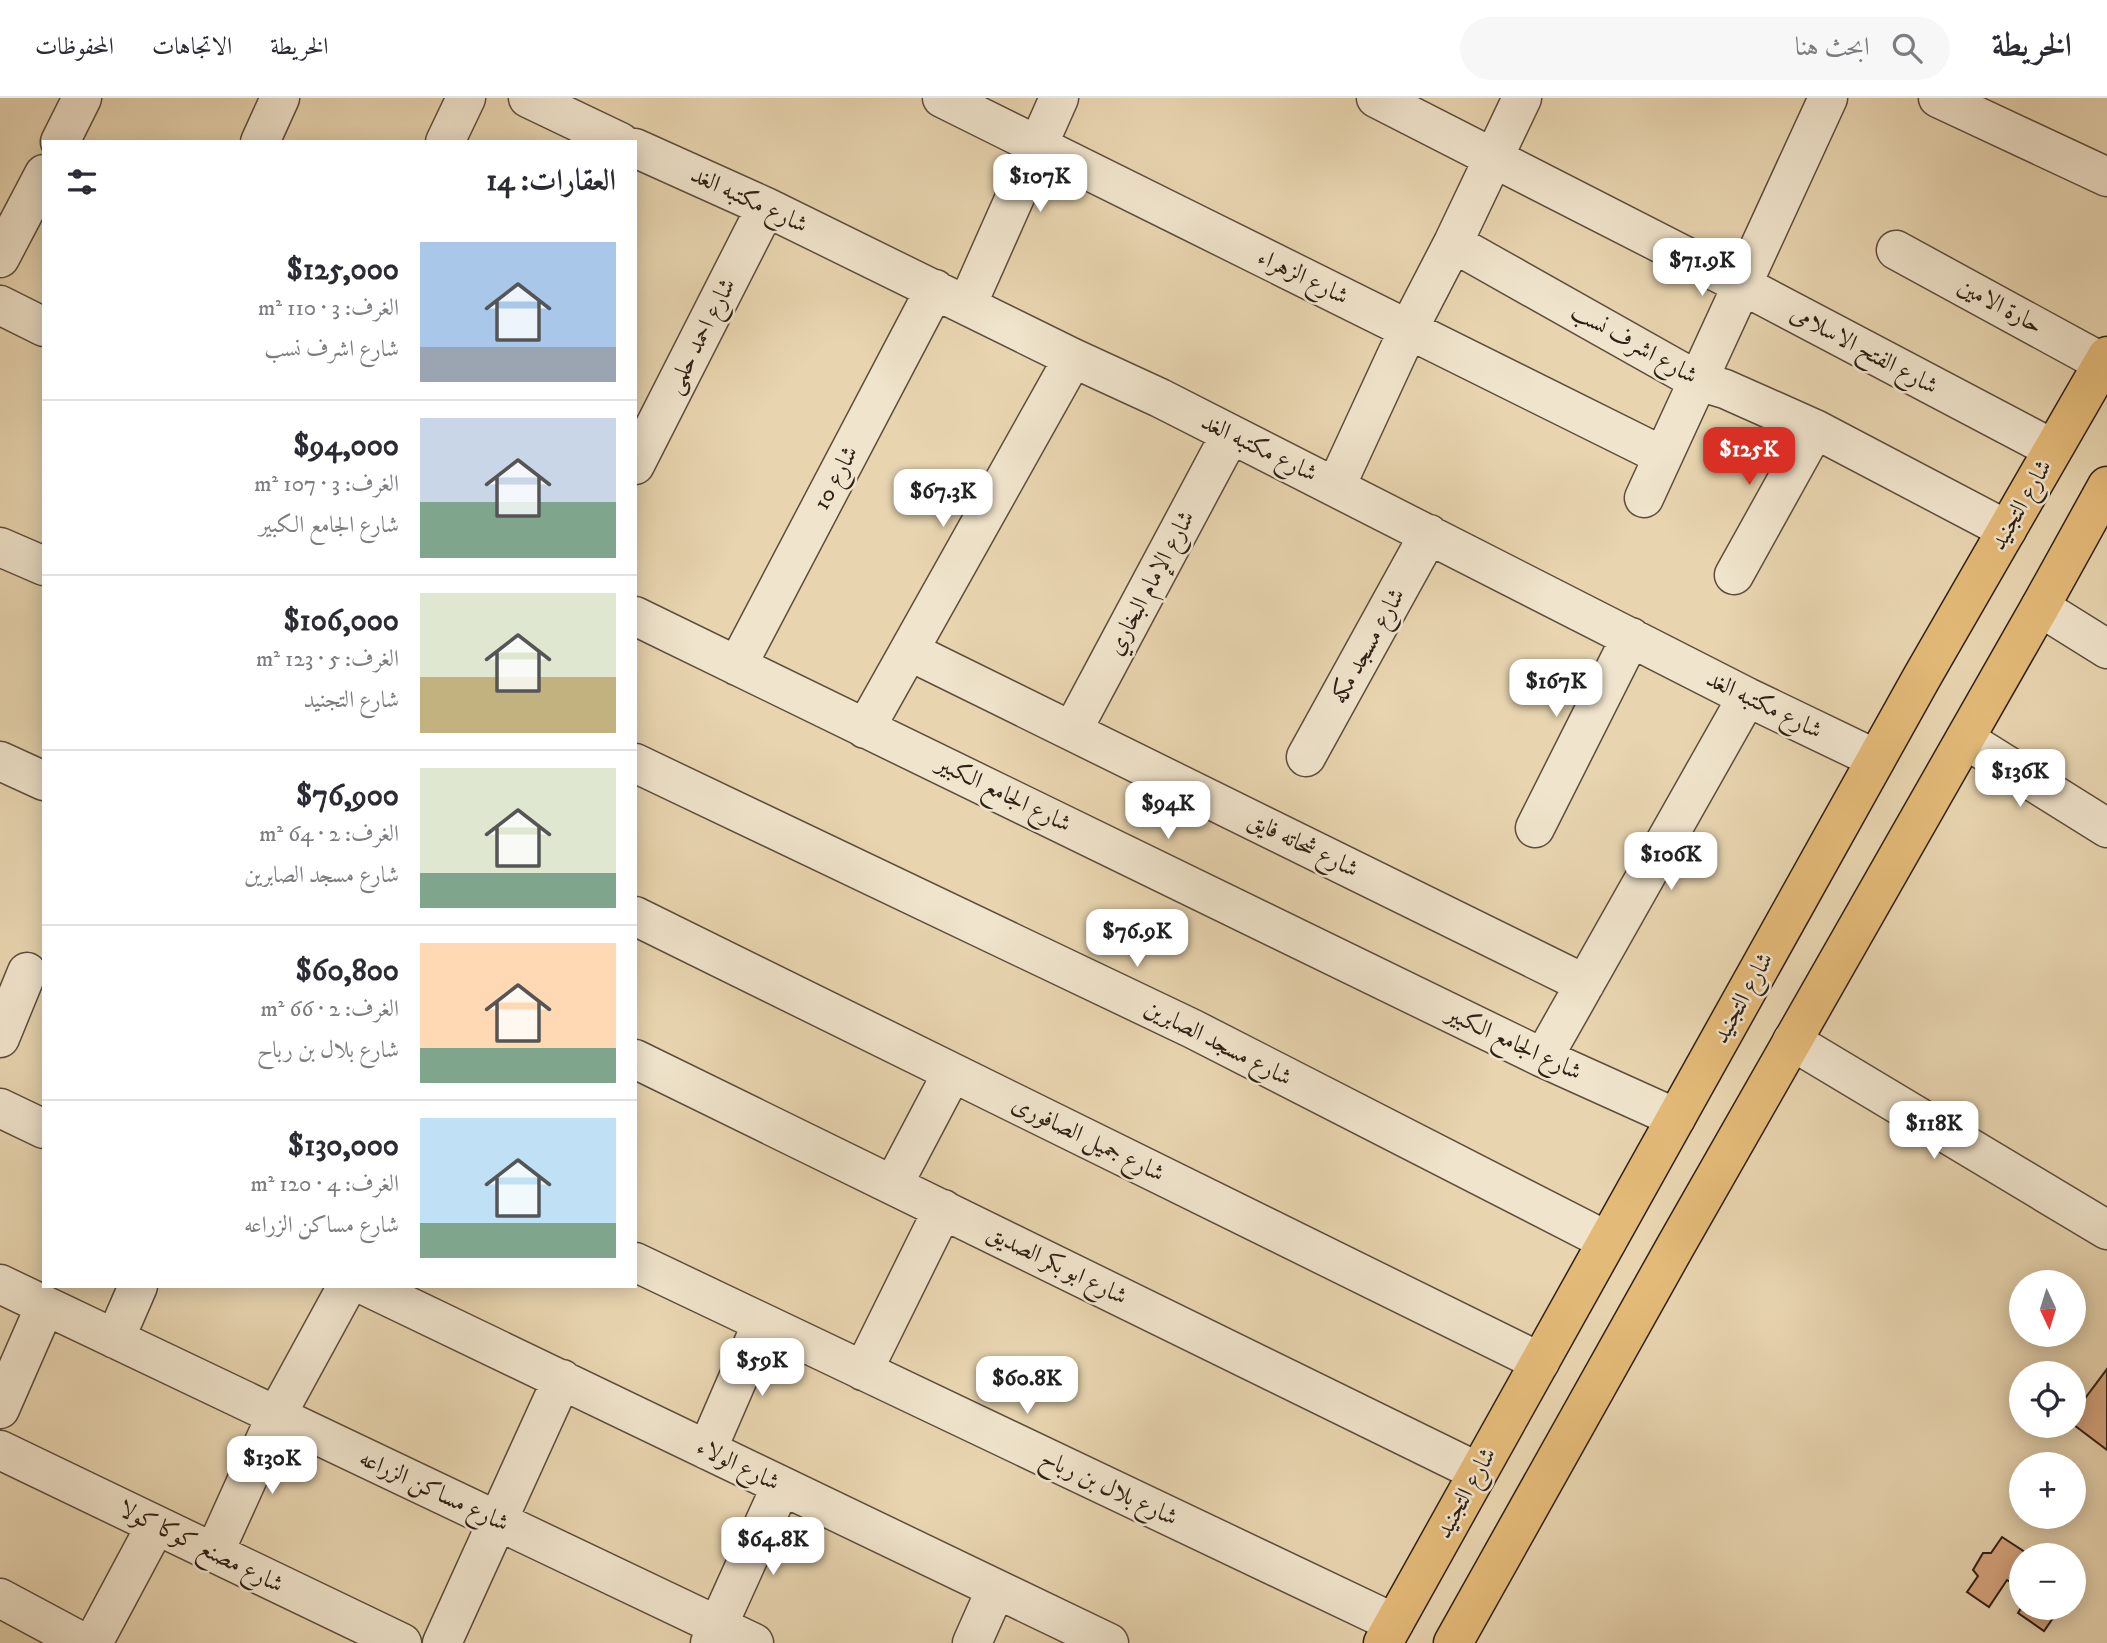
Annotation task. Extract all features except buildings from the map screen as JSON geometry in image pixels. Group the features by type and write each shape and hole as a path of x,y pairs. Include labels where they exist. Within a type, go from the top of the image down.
{"highway":[{"name":"شارع التجنيد","path":"1388,1633 1876,759 2105,359"},
{"path":"1453,1643 2105,493"}],"street":[{"path":"61,140 82,98"},
{"path":"261,140 280,98"},
{"path":"446,140 466,98"},
{"path":"528,98 573,132 611,140"},
{"name":"شارع الزهراء","path":"942,98 1663,456"},
{"name":"شارع 10","path":"737,666 1038,146 1059,98"},
{"name":"شارع الفتح الاسلامى","path":"1376,98 1742,285 2053,449"},
{"path":"1336,486 1409,328 1522,98"},
{"path":"1644,498 1828,98"},
{"path":"1938,98 2107,177"},
{"name":"شارع مكتبه الغد","path":"637,149 766,207 1160,398 1747,697 1876,759"},
{"path":"0,258 42,178"},
{"name":"شارع احمد حلمى","path":"637,461 766,207"},
{"name":"شارع اشرف نسب","path":"1453,243 1698,381 1725,389 1815,429 2007,530"},
{"name":"حارة الامين","path":"1896,250 2105,359"},
{"path":"0,305 42,326"},
{"path":"865,729 1073,358"},
{"path":"1734,575 1815,429"},
{"name":"شارع الإمام البخاري","path":"1072,731 1230,435"},
{"name":"شارع مسجد مكه","path":"1306,757 1429,534"},
{"path":"0,547 42,565"},
{"path":"2040,607 2107,649"},
{"name":"شارع الجامع الكبير","path":"637,617 1543,1058 1676,1118"},
{"path":"1535,828 1631,637"},
{"name":"شارع شحاته فايق","path":"909,651 1585,984"},
{"path":"1543,1058 1747,697"},
{"path":"1965,739 2107,828"},
{"path":"0,761 42,780"},
{"name":"شارع مسجد الصابرين","path":"637,764 1192,1029 1607,1241"},
{"name":"شارع جميل الصافورى","path":"637,917 1540,1362"},
{"path":"0,1038 24,970"},
{"path":"1793,1041 2107,1230"},
{"name":"شارع ابو بكر الصديق","path":"637,1060 1478,1472"},
{"path":"893,1185 953,1073"},
{"path":"0,1108 42,1128"},
{"path":"863,1371 943,1209"},
{"name":"شارع بلال بن رباح","path":"637,1263 863,1371 1388,1633"},
{"name":"شارع مساكن الزراعه","path":"0,1284 498,1520 714,1634 754,1643"},
{"path":"115,1339 137,1288"},
{"path":"214,1553 276,1416 347,1288"},
{"name":"شارع الولاء","path":"370,1288 1109,1643"},
{"path":"0,1409 45,1306"},
{"path":"707,1450 762,1323"},
{"path":"442,1643 562,1380"},
{"name":"شارع مصنع كوكا كولا","path":"0,1450 402,1643"},
{"path":"714,1634 782,1486"},
{"path":"93,1643 156,1525"},
{"path":"972,1643 996,1589"},
{"path":"0,1598 84,1643"}]}
